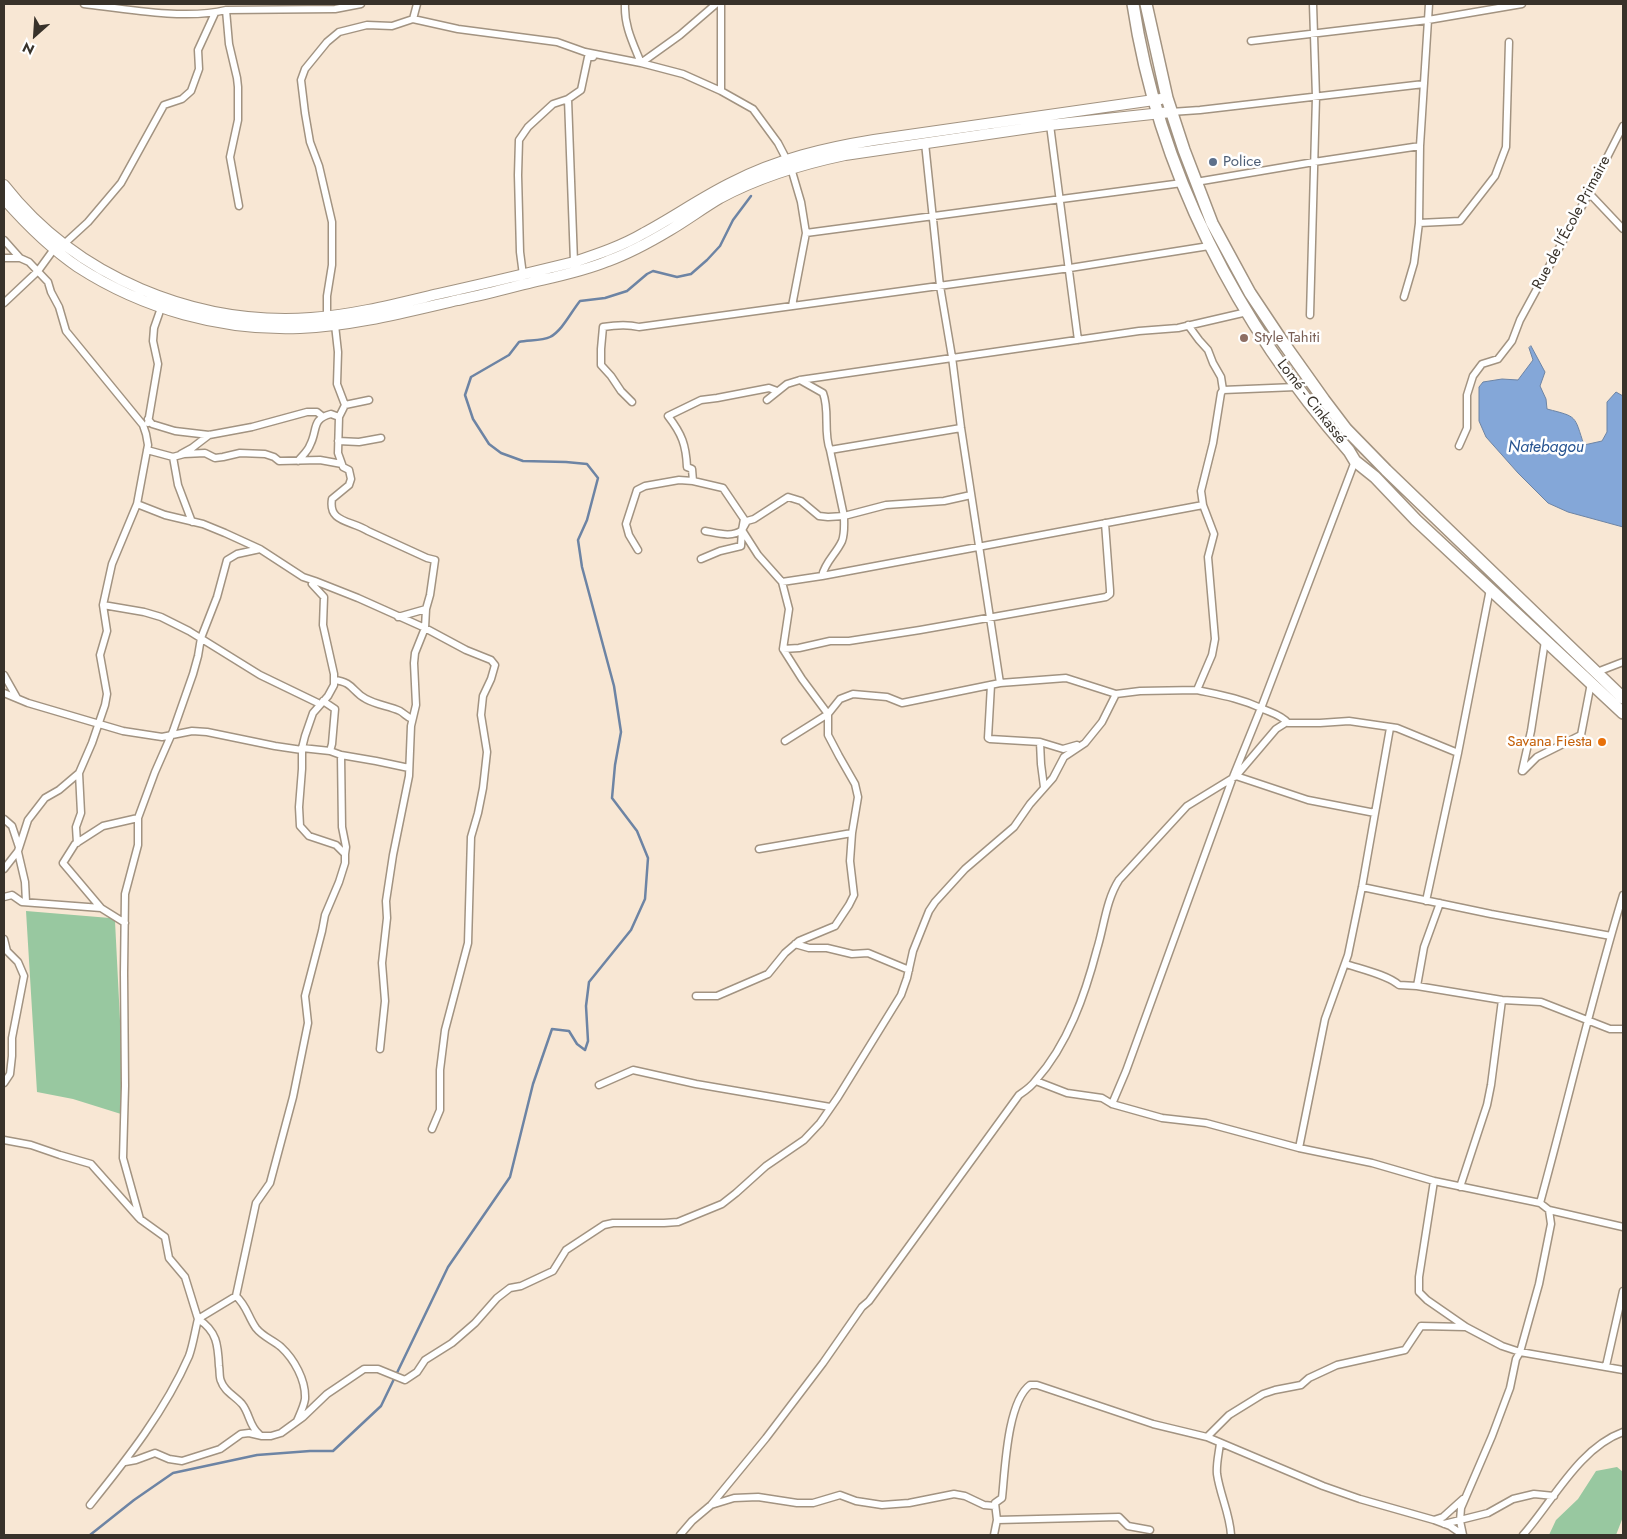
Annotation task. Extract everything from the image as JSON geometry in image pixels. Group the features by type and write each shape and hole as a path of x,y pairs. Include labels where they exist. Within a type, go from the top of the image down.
{"highway":[{"name":"Lomé - Cinkassé","path":"1133,4 1153,100 1182,183 1209,246 1267,346 1296,387 1349,450 1355,461 1623,713"},
{"name":"Lomé - Cinkassé","path":"1146,4 1171,112 1212,223 1250,293 1308,378 1346,429 1423,506 1623,698"}],"main road":[{"path":"4,185 36,220 64,244 92,264 144,291 178,303 222,313 279,318 312,318 366,310 574,262 621,245 643,234 734,181 789,164 834,147 1167,98"},
{"path":"4,199 23,222 54,249 78,266 106,283 162,308 220,322 299,328 335,325 397,314 575,272 607,262 648,243 721,198 789,164 845,154 1050,125 1171,112"}],"street":[{"path":"84,4 165,13 215,13 226,10 335,9 361,4"},
{"path":"413,20 417,4"},
{"path":"625,4 627,28 641,63"},
{"path":"523,275 520,252 519,140 528,127 553,104 568,99 581,90 588,56 641,63 680,35 716,4"},
{"path":"721,90 722,4"},
{"path":"1310,315 1316,97 1313,4"},
{"path":"1404,296 1414,262 1419,223 1420,146 1428,4"},
{"path":"1251,41 1428,20 1505,5 1522,4"},
{"path":"226,10 229,44 237,78 238,120 230,157 239,206"},
{"path":"64,244 88,222 121,183 164,106 182,98 191,91 199,69 198,50 215,13"},
{"path":"327,316 327,296 332,265 332,222 319,166 310,142 301,80 302,74 327,42 339,32 367,25 392,26 413,20 458,29 557,42 584,52 641,63 683,74 721,90 753,109 778,143 789,164 801,202 806,233 792,306"},
{"path":"1419,223 1460,221 1495,176 1506,147 1509,42"},
{"path":"1171,112 1424,84"},
{"path":"568,99 574,262"},
{"path":"1050,125 1078,340"},
{"name":"Rue de l'École Primaire","path":"1459,446 1467,428 1466,395 1473,376 1482,364 1498,359 1512,341 1520,320 1623,126"},
{"path":"925,143 940,286 952,357 970,495 1000,683"},
{"path":"1196,182 1420,146"},
{"path":"806,233 1182,183"},
{"path":"1589,193 1623,229"},
{"path":"4,240 20,258"},
{"path":"632,402 601,365 604,327 616,324 630,324 639,327 1070,268 1209,246"},
{"path":"4,304 38,271 54,249"},
{"path":"4,258 20,258 29,262 48,282 59,306 66,331 143,425 146,434"},
{"path":"26,902 25,882 18,856 28,820 44,798 59,790 79,773 105,705 107,694 100,654 107,631 103,605 112,564 137,504 147,450 146,434 158,364 153,341 154,328 162,308"},
{"path":"767,400 787,384 800,380 1188,325 1247,312"},
{"path":"335,325 338,352 337,384 345,405 339,417 338,453 343,467 349,470 351,479 349,485 332,499 331,509 335,516 435,560 426,609 425,628 415,653 416,705 411,726 409,768 386,901 387,918 382,963 385,1000 380,1049"},
{"path":"1188,325 1208,350 1220,377 1223,390 1201,492 1203,505 1214,534 1208,557 1215,639 1212,655 1197,690"},
{"path":"800,380 819,390 824,397 826,434 844,516 842,541 824,567 822,576"},
{"path":"1223,390 1296,387"},
{"path":"693,481 692,469 687,467 686,448 677,428 668,416 701,400 769,388 777,391"},
{"path":"345,405 369,400"},
{"path":"148,419 152,424 174,431 209,434 252,427 307,412 317,412 322,416"},
{"path":"298,461 310,446 317,423 322,416 331,414 339,417"},
{"path":"830,450 961,428"},
{"path":"175,457 192,448 209,434"},
{"path":"338,441 359,442 381,438"},
{"path":"147,450 175,457 204,454 215,458 240,453 265,454 279,461 320,460 342,464"},
{"path":"175,457 178,485 192,522"},
{"path":"1112,1104 1126,1071 1234,776 1355,461"},
{"path":"638,550 629,535 626,524 637,490 644,486 679,480 693,481 723,488 744,519 741,546 720,551 701,559"},
{"path":"705,531 737,534 748,521 788,497 801,501 819,516 844,516 886,504 944,501 970,495"},
{"path":"137,504 165,515 204,524 260,549 303,577 358,598 425,628 466,650 491,660 495,665 483,696 481,715 487,752 483,788 471,837 468,943 445,1030 440,1070 440,1110 432,1129"},
{"path":"782,582 1203,505"},
{"path":"783,649 798,648 830,641 849,641 1108,596 1110,590 1105,523"},
{"path":"696,996 717,996 768,974 799,941 835,926 854,895 850,862 852,833 858,797 855,784 828,735 828,714 783,649 788,609 782,582 758,555 742,530"},
{"path":"140,1219 123,1158 125,894 138,845 138,818 171,736 193,674 201,638 217,597 227,560 237,554 260,549"},
{"path":"315,581 312,584 324,597 322,625 334,680 332,691 321,703 311,720 302,749 300,826 309,836 336,845 345,854"},
{"path":"1426,900 1458,753 1490,589"},
{"path":"103,605 161,617 201,638 260,675 335,709 330,751"},
{"path":"398,617 426,609"},
{"path":"1545,641 1531,730 1522,772 1537,757 1581,735 1591,682"},
{"path":"1597,672 1623,662"},
{"path":"4,675 17,698"},
{"path":"785,741 828,714 840,699 853,694 887,697 902,703 916,702 1000,683 1066,678 1111,694 1140,691 1197,690 1238,698 1282,716 1287,722 1292,723 1349,721 1402,729 1458,753"},
{"path":"334,680 349,684 367,700 402,712 406,717 412,719"},
{"path":"990,685 988,738 991,740 1040,742 1063,749 1085,743"},
{"path":"4,693 123,731 162,738 192,731 207,732 275,746 330,751 341,755 409,768"},
{"path":"125,1462 155,1453 169,1459 182,1461 220,1449 241,1434 249,1433 271,1436 297,1422 327,1394 364,1369 378,1369 405,1380 417,1372 425,1360 452,1343 475,1323 497,1298 510,1288 521,1286 553,1271 566,1250 604,1225 614,1223 678,1222 722,1204 766,1166 804,1140 820,1123 901,995 913,951 925,920 935,902 965,870 1014,827 1052,778 1064,757 1085,743 1106,716 1116,694"},
{"path":"820,705 834,707"},
{"path":"680,1535 692,1521 711,1505 766,1438 1019,1095 1036,1081 1054,1055 1076,1015 1115,887 1134,862 1187,806 1234,776 1276,729 1287,722"},
{"path":"1299,1148 1324,1024 1348,955 1390,728"},
{"path":"1040,742 1044,787"},
{"path":"198,1319 236,1296 256,1204 270,1183 293,1097 308,1023 305,996 325,915 345,863 346,846 342,827 341,755"},
{"path":"77,843 76,827 81,813 79,773"},
{"path":"1234,776 1308,800 1375,813"},
{"path":"125,923 101,908 63,863 77,843 103,826 138,818"},
{"path":"4,819 12,826 19,849"},
{"path":"759,849 852,833"},
{"path":"4,869 19,849"},
{"path":"1362,887 1611,936"},
{"path":"4,897 12,895 22,902 101,908"},
{"path":"1540,1203 1623,895"},
{"path":"1417,986 1424,947 1440,903"},
{"path":"4,939 8,951 18,962 24,976 12,1038 10,1074 4,1084"},
{"path":"795,944 809,948 827,948 852,954 868,953 908,970"},
{"path":"1346,964 1396,983 1399,986 1417,986 1502,1000 1546,1003 1610,1029 1623,1029"},
{"path":"1460,1187 1487,1105 1502,1000"},
{"path":"599,1085 633,1070 696,1084 830,1107"},
{"path":"1036,1081 1067,1093 1102,1098 1112,1104 1162,1118 1206,1123 1299,1148 1372,1163 1434,1181 1540,1203 1550,1210 1623,1228"},
{"path":"4,1140 31,1145 91,1164 140,1219 165,1237 169,1258 186,1277 198,1319 189,1355 163,1405 125,1462 90,1505"},
{"path":"1434,1181 1419,1277 1419,1292 1434,1306 1466,1327 1502,1346 1520,1352 1623,1370"},
{"path":"1463,1535 1460,1519 1461,1508 1510,1388 1516,1359 1520,1352 1538,1284 1550,1224 1550,1210"},
{"path":"1606,1366 1623,1291"},
{"path":"236,1296 243,1302 255,1327 264,1336 280,1346 293,1360 302,1381 305,1399 297,1422"},
{"path":"198,1319 213,1332 218,1346 220,1380 224,1388 241,1403 249,1414 254,1430 262,1436"},
{"path":"1207,1437 1229,1415 1263,1394 1301,1385 1309,1378 1337,1365 1405,1350 1421,1326 1466,1327"},
{"path":"711,1505 734,1498 758,1497 796,1503 813,1502 840,1495 856,1501 882,1505 909,1503 954,1494 965,1496 984,1505 995,1506 995,1503 1002,1498 1007,1444 1013,1418 1022,1394 1030,1385 1037,1385 1153,1424 1207,1437 1323,1486 1360,1500 1434,1520 1450,1526 1463,1535"},
{"path":"1523,1535 1584,1459 1605,1440 1623,1432"},
{"path":"1220,1443 1217,1475 1227,1510 1230,1535"},
{"path":"1444,1524 1488,1513 1513,1499 1534,1494 1554,1496"},
{"path":"1434,1520 1443,1517 1466,1496"},
{"path":"994,1535 997,1520 995,1503"},
{"path":"997,1520 1119,1517 1128,1526 1150,1530"}],"green space":[{"path":"26,911 110,918 115,921 122,1060 121,1114 73,1099 37,1092"},
{"path":"1617,1467 1623,1472 1623,1517 1616,1535 1549,1535 1556,1520 1578,1499 1596,1471"}],"water":[{"name":"Natebagou","path":"1531,346 1545,372 1540,386 1546,399 1547,409 1570,416 1576,423 1584,445 1602,441 1607,432 1607,402 1616,392 1623,396 1623,527 1568,512 1548,503 1486,437 1479,421 1479,387 1483,382 1502,379 1518,380 1533,360 1529,348"}],"waterway":[{"path":"90,1535 134,1500 173,1473 257,1455 333,1451 381,1406 448,1267 510,1177 533,1084 552,1029 569,1031 577,1044 585,1050 588,1041 586,1006 589,982 631,930 645,899 648,858 637,831 612,798 621,732 614,686 582,567 578,540 587,520 598,478 587,464 523,461 501,453 489,444 473,419 465,395 471,377 509,355 519,342 550,337 562,326 580,301 605,298 627,291 653,271 677,277 691,274 720,246 733,220 751,196"}],"place":[{"name":"Police","path":"1213,162"},
{"name":"Style Tahiti","path":"1244,338"},
{"name":"Savana Fiesta","path":"1602,742"}]}
